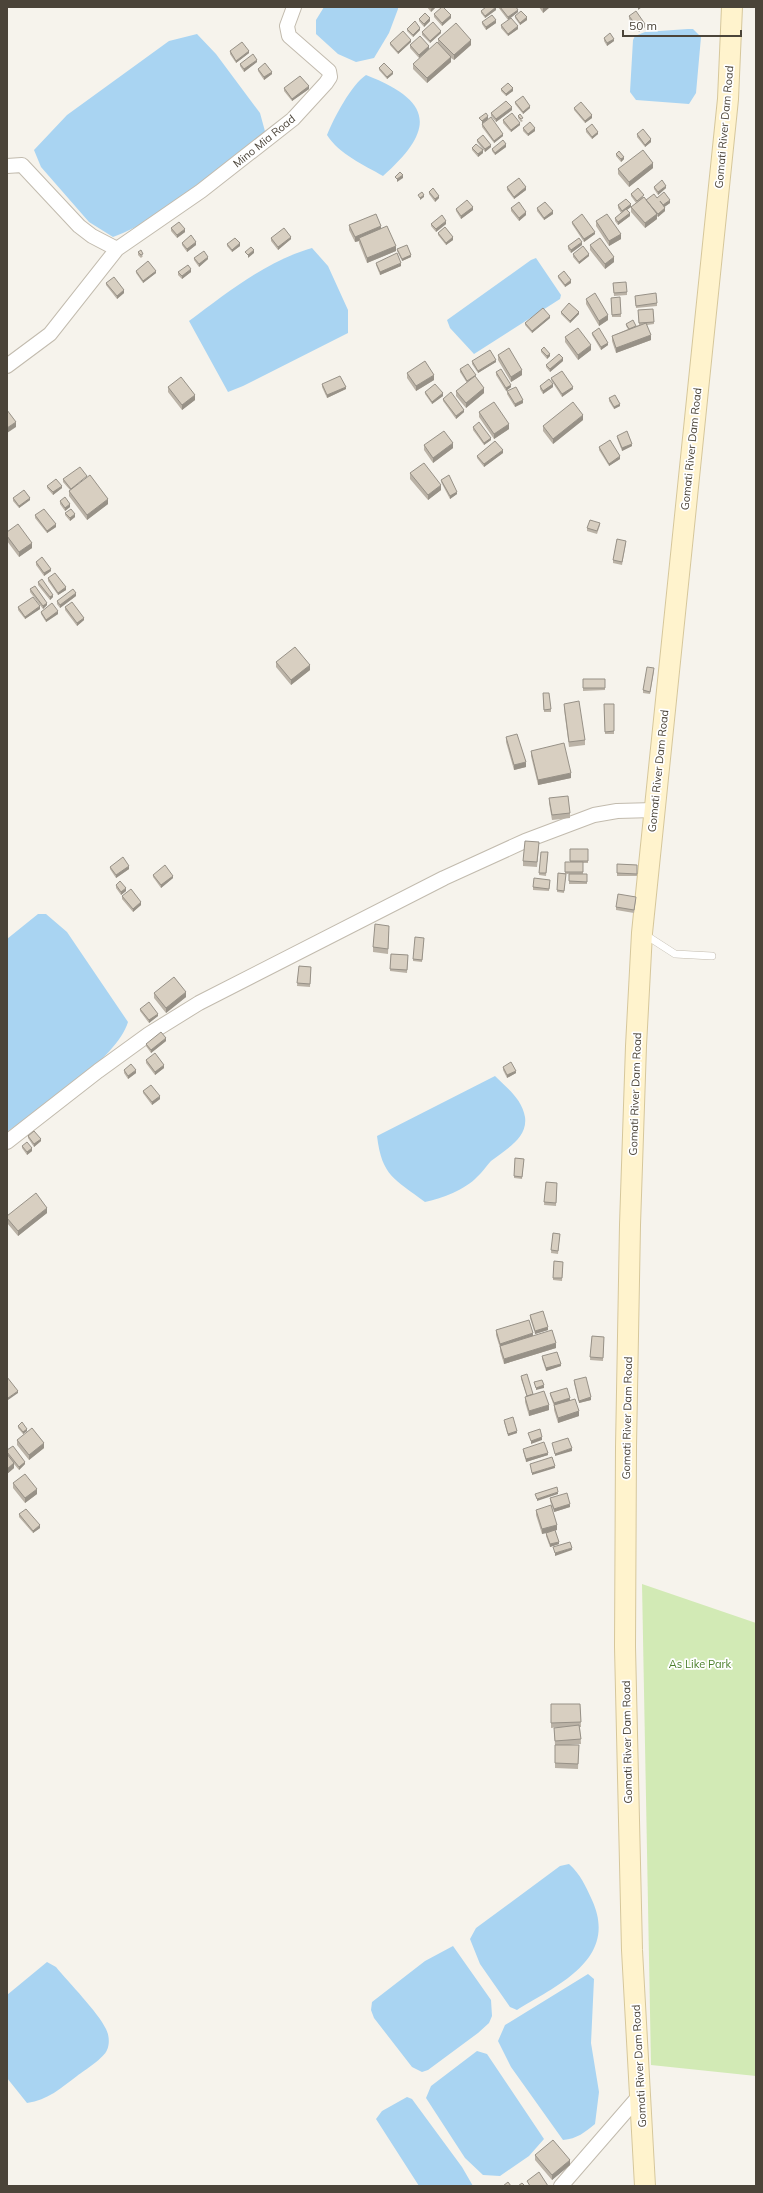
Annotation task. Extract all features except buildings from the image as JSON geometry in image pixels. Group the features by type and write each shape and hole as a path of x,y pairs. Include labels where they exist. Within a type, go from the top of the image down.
{"main road":[{"name":"Gomati River Dam Road","path":"646,2186 632,1950 625,1647 626,1447 636,1046 642,933 728,98 732,7"}],"street":[{"name":"Mino Mia Road","path":"7,366 50,334 117,249 195,195 293,119 330,77 329,72 325,67 289,36 286,26 294,7"},
{"path":"7,166 22,165 79,226 92,236 117,249"},
{"path":"7,1142 98,1071 149,1034 193,1007 444,878 525,841 594,816 617,811 654,810"},
{"path":"561,2186 640,2095"}],"lane":[{"path":"642,933 653,939 663,948 675,954 712,956"}],"green space":[{"name":"As Like Park","path":"642,1584 756,1623 756,2076 651,2065"}],"water":[{"path":"324,7 398,7 398,9 389,33 374,58 356,62 338,54 316,34 316,20"},
{"path":"693,29 701,37 696,93 689,104 636,100 630,92 633,40 635,36 645,32"},
{"path":"197,34 216,54 260,113 266,135 231,164 174,205 134,228 113,237 89,222 41,167 34,150 67,115 169,41"},
{"path":"366,75 388,85 404,95 415,106 420,118 419,130 412,144 383,176 338,148 327,135 338,111 349,94"},
{"path":"312,248 328,266 348,310 348,333 243,386 228,392 189,321 232,289 263,269"},
{"path":"536,258 561,295 560,299 474,354 450,328 447,320 531,260"},
{"path":"38,914 46,914 67,932 128,1022 121,1036 109,1052 93,1067 75,1083 38,1111 7,1132 7,939"},
{"path":"495,1076 513,1094 521,1105 525,1117 523,1131 509,1148 491,1161 481,1173 466,1186 438,1199 425,1202 398,1182 386,1169 379,1150 377,1136"},
{"path":"569,1864 580,1876 592,1900 598,1921 597,1939 591,1954 580,1968 550,1991 517,2010 510,2007 480,1964 470,1939 476,1928 560,1866"},
{"path":"453,1946 491,2000 492,2016 489,2023 478,2033 428,2070 422,2072 412,2067 374,2018 371,2010 372,2002 425,1961"},
{"path":"47,1962 56,1967 97,2014 107,2031 109,2045 105,2053 98,2060 60,2089 41,2099 27,2103 7,2078 7,1995"},
{"path":"588,1974 594,1979 591,2043 599,2092 595,2124 577,2137 563,2140 511,2067 498,2041 505,2025"},
{"path":"477,2051 487,2054 544,2139 529,2156 500,2176 483,2175 465,2158 426,2098 431,2086"},
{"path":"407,2097 412,2099 462,2167 473,2186 419,2186 376,2119 382,2111"}]}
